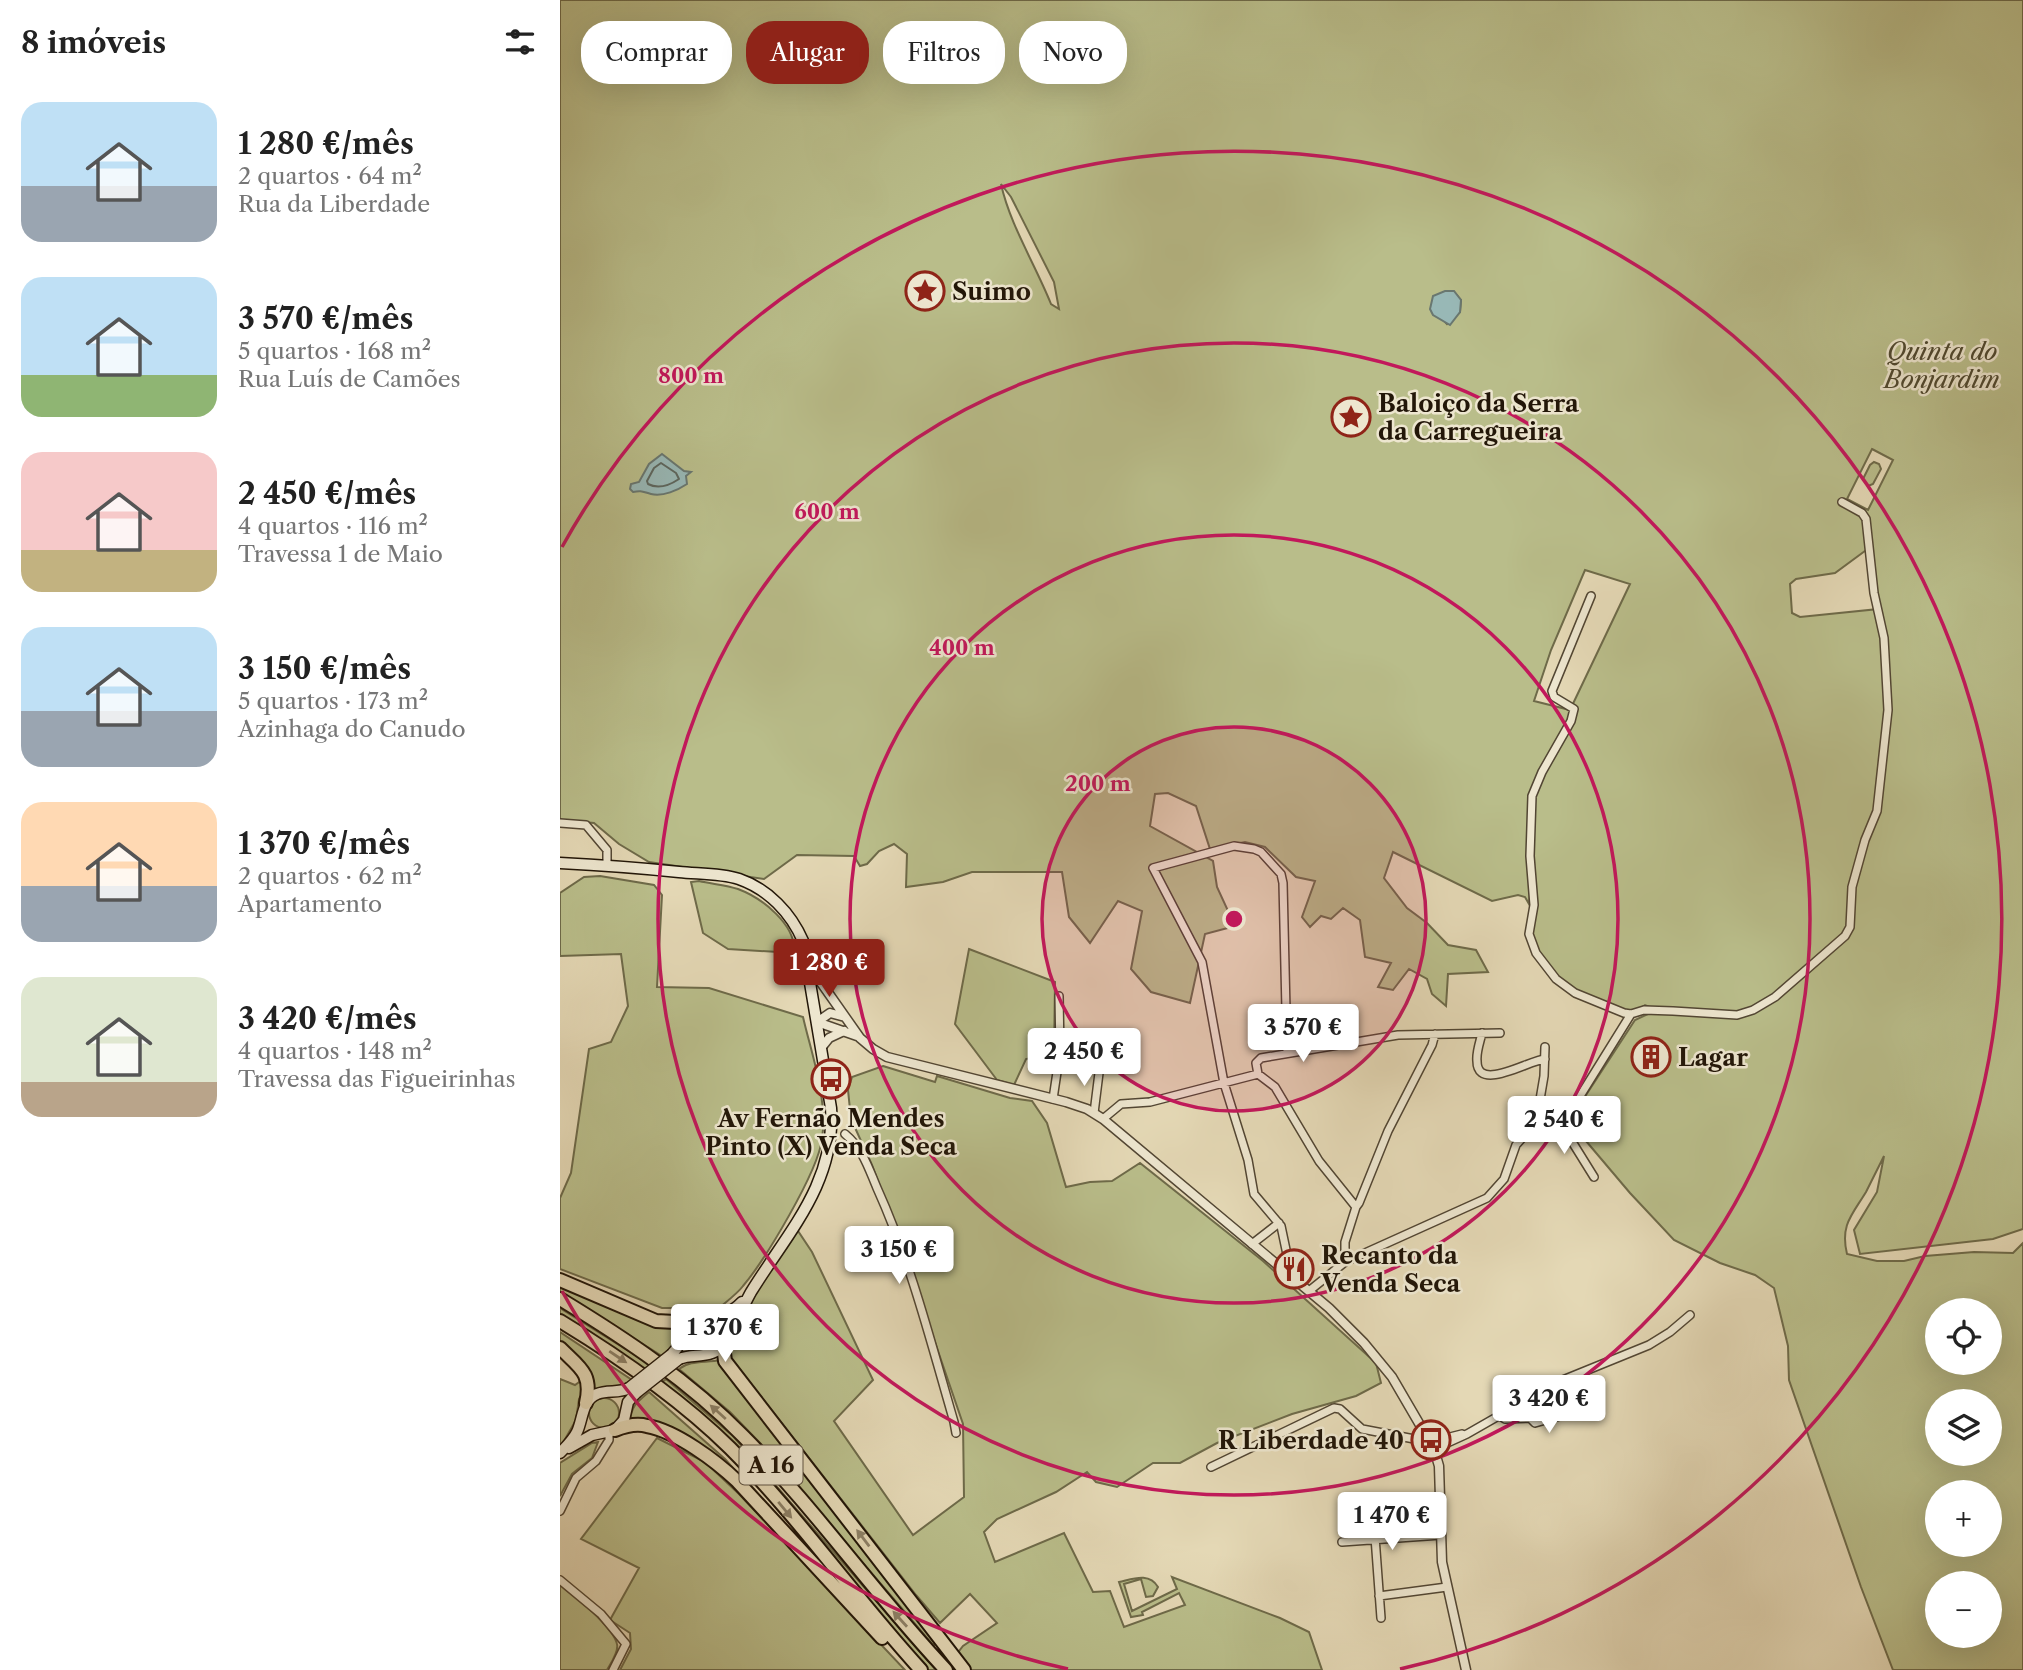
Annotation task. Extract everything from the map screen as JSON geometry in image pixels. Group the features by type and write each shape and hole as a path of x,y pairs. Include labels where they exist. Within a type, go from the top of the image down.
{"highway":[{"path":"560,1280 656,1321 675,1322 695,1317"},
{"name":"A 16","path":"560,1299 663,1366 741,1434 812,1511 892,1610 946,1670"},
{"name":"A 16","path":"560,1321 648,1378 730,1448 921,1670"},
{"name":"A 16","path":"724,1342 725,1361 964,1670"},
{"path":"560,1348 586,1375 589,1386 585,1406"},
{"name":"A 16","path":"609,1432 634,1425 654,1427 718,1464 912,1670"}],"main road":[{"path":"560,863 738,879 761,890 781,906 797,928 807,961 832,1128 828,1159 818,1185 724,1342 713,1353 676,1357 632,1391 624,1420 609,1432 584,1438 560,1454"},
{"path":"713,1316 735,1309 751,1293"},
{"path":"676,1357 687,1325 695,1317 707,1314 713,1316 723,1326 724,1342"},
{"path":"684,1336 689,1348 701,1355"},
{"path":"560,1454 577,1432 585,1406 596,1394 632,1391"},
{"path":"609,1393 621,1400 625,1413"},
{"path":"585,1406 586,1422 590,1427 609,1432"}],"street":[{"path":"1591,596 1552,691 1554,697 1574,709 1571,721 1542,772 1532,796 1531,856 1534,905 1529,934 1536,953 1556,979 1576,993 1611,1009 1631,1014 1644,1010 1726,1016 1753,1010 1775,997 1845,936 1850,927 1852,887 1865,840 1877,811 1888,710 1884,638 1874,593 1867,519 1862,513 1842,502"},
{"path":"560,823 586,825 607,850 607,866"},
{"path":"1287,1052 1281,874 1261,852 1234,846 1153,868 1202,962 1224,1083 1248,1160 1254,1194 1279,1223 1289,1264 1287,1273"},
{"path":"807,961 860,1038 873,1049 894,1060 1053,1100 1094,1113 1103,1119 1329,1308 1364,1343 1392,1377 1432,1446 1440,1474 1442,1562 1466,1670"},
{"path":"1053,1100 1060,1052 1059,996"},
{"path":"817,1022 831,1013 845,1017"},
{"path":"1309,1291 1345,1262 1487,1198 1504,1179 1516,1145 1524,1136 1572,1109 1631,1014"},
{"path":"817,1022 860,1038"},
{"path":"821,1048 829,1038 845,1031"},
{"path":"1356,1207 1319,1161 1275,1087 1258,1074 1256,1063 1261,1058 1287,1052 1398,1035 1500,1032"},
{"path":"1482,1033 1477,1061 1479,1070 1485,1075 1493,1077 1545,1059"},
{"path":"1345,1262 1345,1242 1356,1207 1388,1131 1435,1034"},
{"path":"1535,1129 1545,1047"},
{"path":"1094,1113 1100,1065"},
{"path":"1103,1119 1121,1104 1150,1102 1258,1074"},
{"path":"1552,1121 1571,1140 1594,1177"},
{"path":"845,1134 857,1144 890,1216 919,1299 956,1433"},
{"path":"1252,1244 1279,1223"},
{"path":"1211,1467 1334,1408 1340,1409 1362,1429 1432,1446 1449,1436 1470,1433 1567,1378 1649,1345 1690,1315"},
{"path":"1523,1402 1535,1423 1574,1412"},
{"path":"1500,1416 1505,1419 1530,1418"},
{"path":"560,1511 576,1478 597,1461 608,1440 609,1432"},
{"path":"1373,1510 1381,1618"},
{"path":"1342,1542 1441,1535"},
{"path":"560,1580 601,1614 626,1643 613,1670"},
{"path":"1379,1596 1447,1587"}],"green space":[{"name":"Quinta do Bonjardim","path":"560,0 2023,0 2023,1229 1993,1239 1860,1254 1854,1230 1877,1192 1884,1156 1852,1214 1846,1228 1845,1244 1847,1254 1877,1261 1904,1261 1925,1256 1974,1252 2013,1253 2023,1243 2023,1670 1893,1670 1861,1587 1789,1380 1788,1346 1774,1288 1755,1275 1720,1263 1674,1240 1575,1128 1573,1115 1635,1020 1648,1014 1650,1007 1645,1005 1633,1013 1611,1008 1568,986 1546,965 1532,940 1533,915 1537,907 1532,870 1529,904 1525,897 1518,895 1492,901 1393,852 1384,878 1407,908 1427,923 1448,945 1476,950 1488,972 1448,974 1446,1006 1432,994 1427,979 1409,969 1393,990 1378,987 1391,963 1365,957 1360,920 1343,908 1331,919 1321,916 1310,927 1302,917 1315,881 1296,877 1265,847 1245,842 1210,849 1196,806 1168,793 1155,794 1150,826 1213,861 1217,887 1235,926 1205,934 1190,1003 1151,992 1131,969 1142,911 1118,901 1090,943 1069,917 1062,872 972,872 943,882 906,887 907,854 894,844 879,851 867,864 860,866 854,856 797,855 764,879 649,862 619,844 594,823 560,820","holes":["1001,184 1011,197 1054,282 1059,309 1051,304","1454,292 1461,300 1460,312 1447,324 1445,322","1872,449 1893,460 1868,510 1847,499","1869,548 1878,609 1800,617 1792,613 1790,584 1796,579 1835,573","1585,570 1630,584 1570,710 1534,701 1551,650"]},
{"path":"1874,462 1879,464 1881,469 1873,484 1868,486 1863,479"},
{"path":"600,876 654,885 662,895 657,987 709,988 803,1017 823,1109 822,1139 818,1154 801,1193 764,1257 741,1289 719,1308 662,1308 560,1269 560,1198 571,1173 589,1049 611,1042 628,1006 621,954 560,956 560,893 584,877"},
{"path":"699,881 738,889 767,906 790,932 794,953 728,949 703,933 691,882"},
{"path":"969,949 1055,982 1054,1053 1026,1059 1014,1085 997,1080 955,1024"},
{"path":"883,1066 935,1082 937,1076 1010,1098 1032,1101 1047,1123 1066,1187 1112,1181 1140,1163 1263,1261 1376,1363 1381,1383 1356,1396 1292,1414 1217,1443 1180,1463 1153,1463 1117,1487 1096,1482 1087,1472 1056,1492 997,1519 984,1532 995,1562 1064,1533 1093,1592 1110,1591 1124,1627 1185,1605 1179,1593 1142,1612 1143,1615 1131,1617 1119,1582 1145,1578 1158,1587 1153,1596 1146,1597 1141,1579 1124,1584 1132,1611 1177,1589 1172,1577 1280,1618 1309,1632 1322,1670 969,1670 956,1655 963,1646 997,1623 970,1594 940,1623 730,1357 731,1345 745,1312 796,1228 812,1252 873,1380 834,1421 913,1535 964,1497 963,1424 903,1249 872,1165 851,1119 848,1090 852,1077"},
{"path":"560,1284 678,1326 674,1344 662,1356 560,1292"},
{"path":"560,1308 651,1365 645,1369 560,1316"},
{"path":"704,1320 710,1321 718,1329 718,1341 710,1349 704,1350 698,1349 690,1341 689,1335 690,1329 698,1321"},
{"path":"560,1332 632,1380 615,1390 605,1387 594,1390 592,1377 560,1345"},
{"path":"720,1360 934,1642 934,1646 761,1444 730,1412 679,1369 693,1363"},
{"path":"560,1379 575,1385 582,1380 584,1391 579,1399 576,1420 560,1448"},
{"path":"666,1379 733,1436 936,1670 927,1670 791,1510 661,1383"},
{"path":"649,1392 725,1459 800,1543 712,1456 630,1422 635,1405"},
{"path":"604,1398 610,1399 618,1407 618,1419 610,1427 604,1428 598,1427 590,1419 589,1413 590,1407 598,1399"},
{"path":"657,1438 705,1462 739,1494 905,1670 620,1670 631,1649 630,1633 610,1620 639,1568 581,1539"},
{"path":"598,1442 592,1458 572,1474 560,1496 560,1463"},
{"path":"560,1584 592,1612 614,1637 617,1650 607,1670 560,1670"}],"water":[{"path":"1454,291 1461,300 1460,312 1450,325 1433,315 1430,309 1433,296"},
{"path":"662,454 684,471 691,472 686,476 687,484 660,495 633,492 630,489 631,484 639,482 649,464"}],"place":[{"name":"Suimo","path":"925,291"},
{"name":"Baloiço da Serra da Carregueira","path":"1351,417"},
{"name":"Lagar","path":"1651,1057"},
{"name":"Av Fernão Mendes Pinto (X) Venda Seca","path":"831,1079"},
{"name":"Recanto da Venda Seca","path":"1294,1269"},
{"name":"R Liberdade 40","path":"1431,1440"}]}
